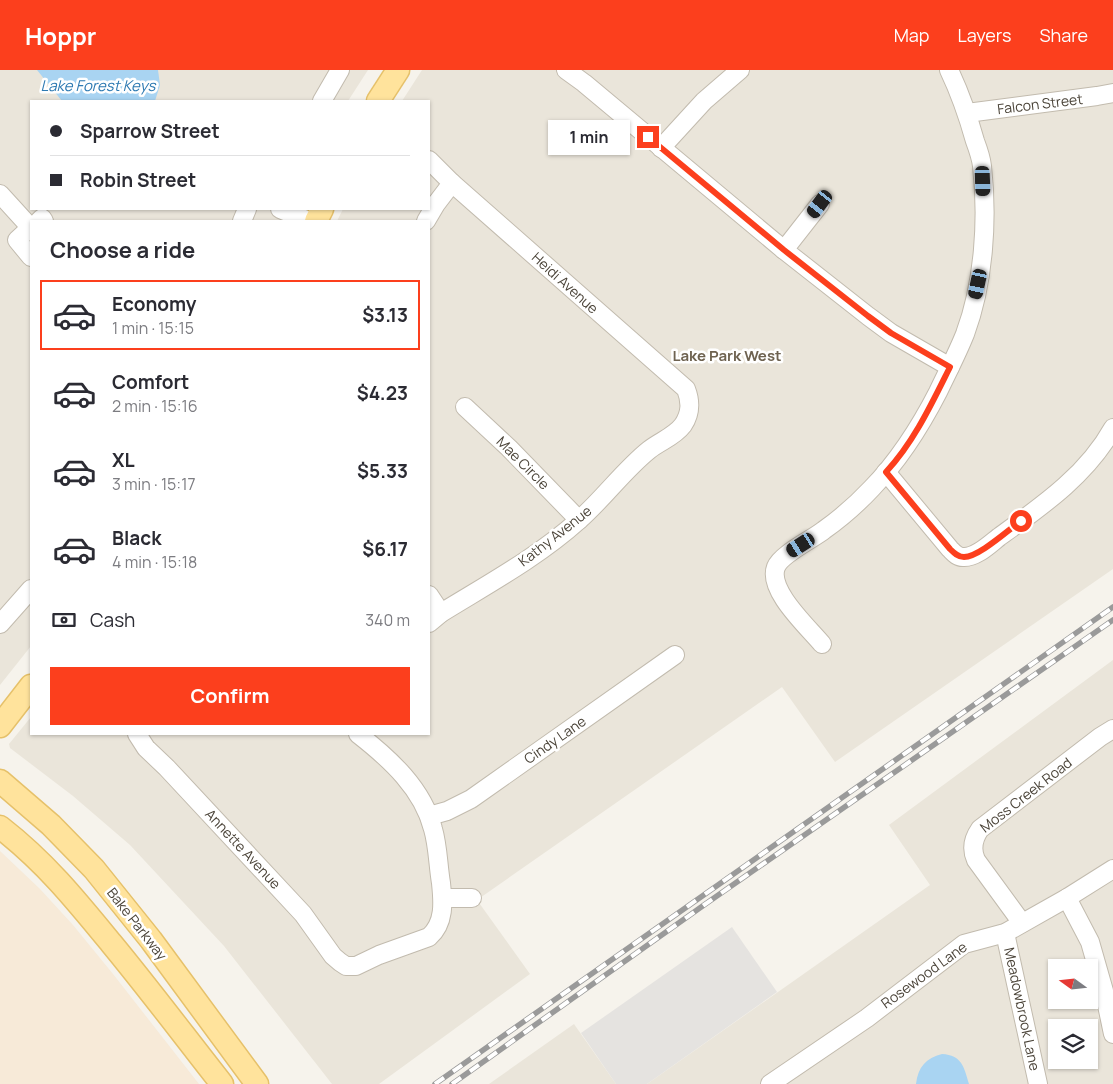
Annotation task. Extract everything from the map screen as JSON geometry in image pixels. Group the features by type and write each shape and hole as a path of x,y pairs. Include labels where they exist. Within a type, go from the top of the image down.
{"main road":[{"path":"379,100 398,70"},
{"path":"0,726 30,687"},
{"name":"Bake Parkway","path":"0,780 50,825 94,869 151,940 257,1084"},
{"path":"0,827 28,850 70,892 134,970 222,1084"}],"street":[{"path":"323,100 339,70"},
{"path":"566,70 784,250 891,333 950,367"},
{"path":"661,148 704,101 740,70"},
{"path":"822,644 779,593 774,578 777,565 858,502 906,447 950,367 965,332 975,296 983,252 982,164 967,113 949,70"},
{"name":"Falcon Street","path":"967,113 1097,96 1113,92"},
{"name":"Heidi Avenue","path":"430,161 452,183 686,390 690,401 689,412"},
{"path":"427,220 452,183"},
{"path":"0,194 30,220"},
{"path":"784,250 820,204"},
{"path":"282,210 307,220"},
{"path":"30,230 17,240 30,256"},
{"name":"Mae Circle","path":"465,407 510,448 579,520"},
{"name":"Kathy Avenue","path":"435,618 532,556 579,520 650,450 674,434 683,425 689,412"},
{"path":"886,472 950,549 960,557 965,557 983,548 1048,501 1076,476 1096,454 1113,428"},
{"path":"0,624 30,590"},
{"path":"430,599 435,618"},
{"name":"Cindy Lane","path":"430,816 447,811 471,799 675,655"},
{"name":"Moss Creek Road","path":"1022,923 976,860 973,849 976,834 1100,737 1113,729"},
{"name":"Annette Avenue","path":"138,735 146,748 167,768 303,914 333,956 346,966 356,966 379,955 429,937 436,931 439,924 442,915 443,898"},
{"path":"359,735 395,765 410,783 430,816 434,831 443,898 472,898"},
{"name":"Rosewood Lane","path":"770,1084 867,1018 964,944 1005,933 1113,869"},
{"path":"1067,898 1090,942 1108,989 1113,1034"},
{"name":"Meadowbrook Lane","path":"1005,933 1038,1084"}],"shaded area":[{"name":"Lake Forest Keys","path":"0,70 368,70 349,100 30,100 30,210 292,210 288,220 30,220 30,647 0,685"},
{"path":"422,70 1113,70 1113,569 835,762 782,687 477,900 530,974 379,1084 332,1084 224,946 130,845 73,796 10,748 9,744 30,718 30,735 430,735 430,220 338,220 342,210 430,210 430,100 403,100"},
{"path":"1113,660 1113,1084 647,1084 930,885 889,825"},
{"path":"0,851 40,889 73,925 199,1084 0,1084"},
{"path":"732,927 777,992 647,1084 616,1084 581,1033"},
{"path":"574,1024 616,1084 489,1084"}],"water":[{"name":"Lake Forest Keys","path":"37,70 158,70 160,85 155,100 61,100"},
{"path":"942,1054 958,1059 964,1067 969,1084 916,1084 924,1064 931,1058"}],"railway":[{"path":"435,1084 1113,607"},
{"path":"452,1084 704,905 1113,620"}],"district":[{"name":"Lake Park West","path":"727,356"}],"route":[{"path":"648,137 784,250 868,316 891,333 950,367 906,447 886,472 950,549 960,557 974,554 1021,521"}]}
